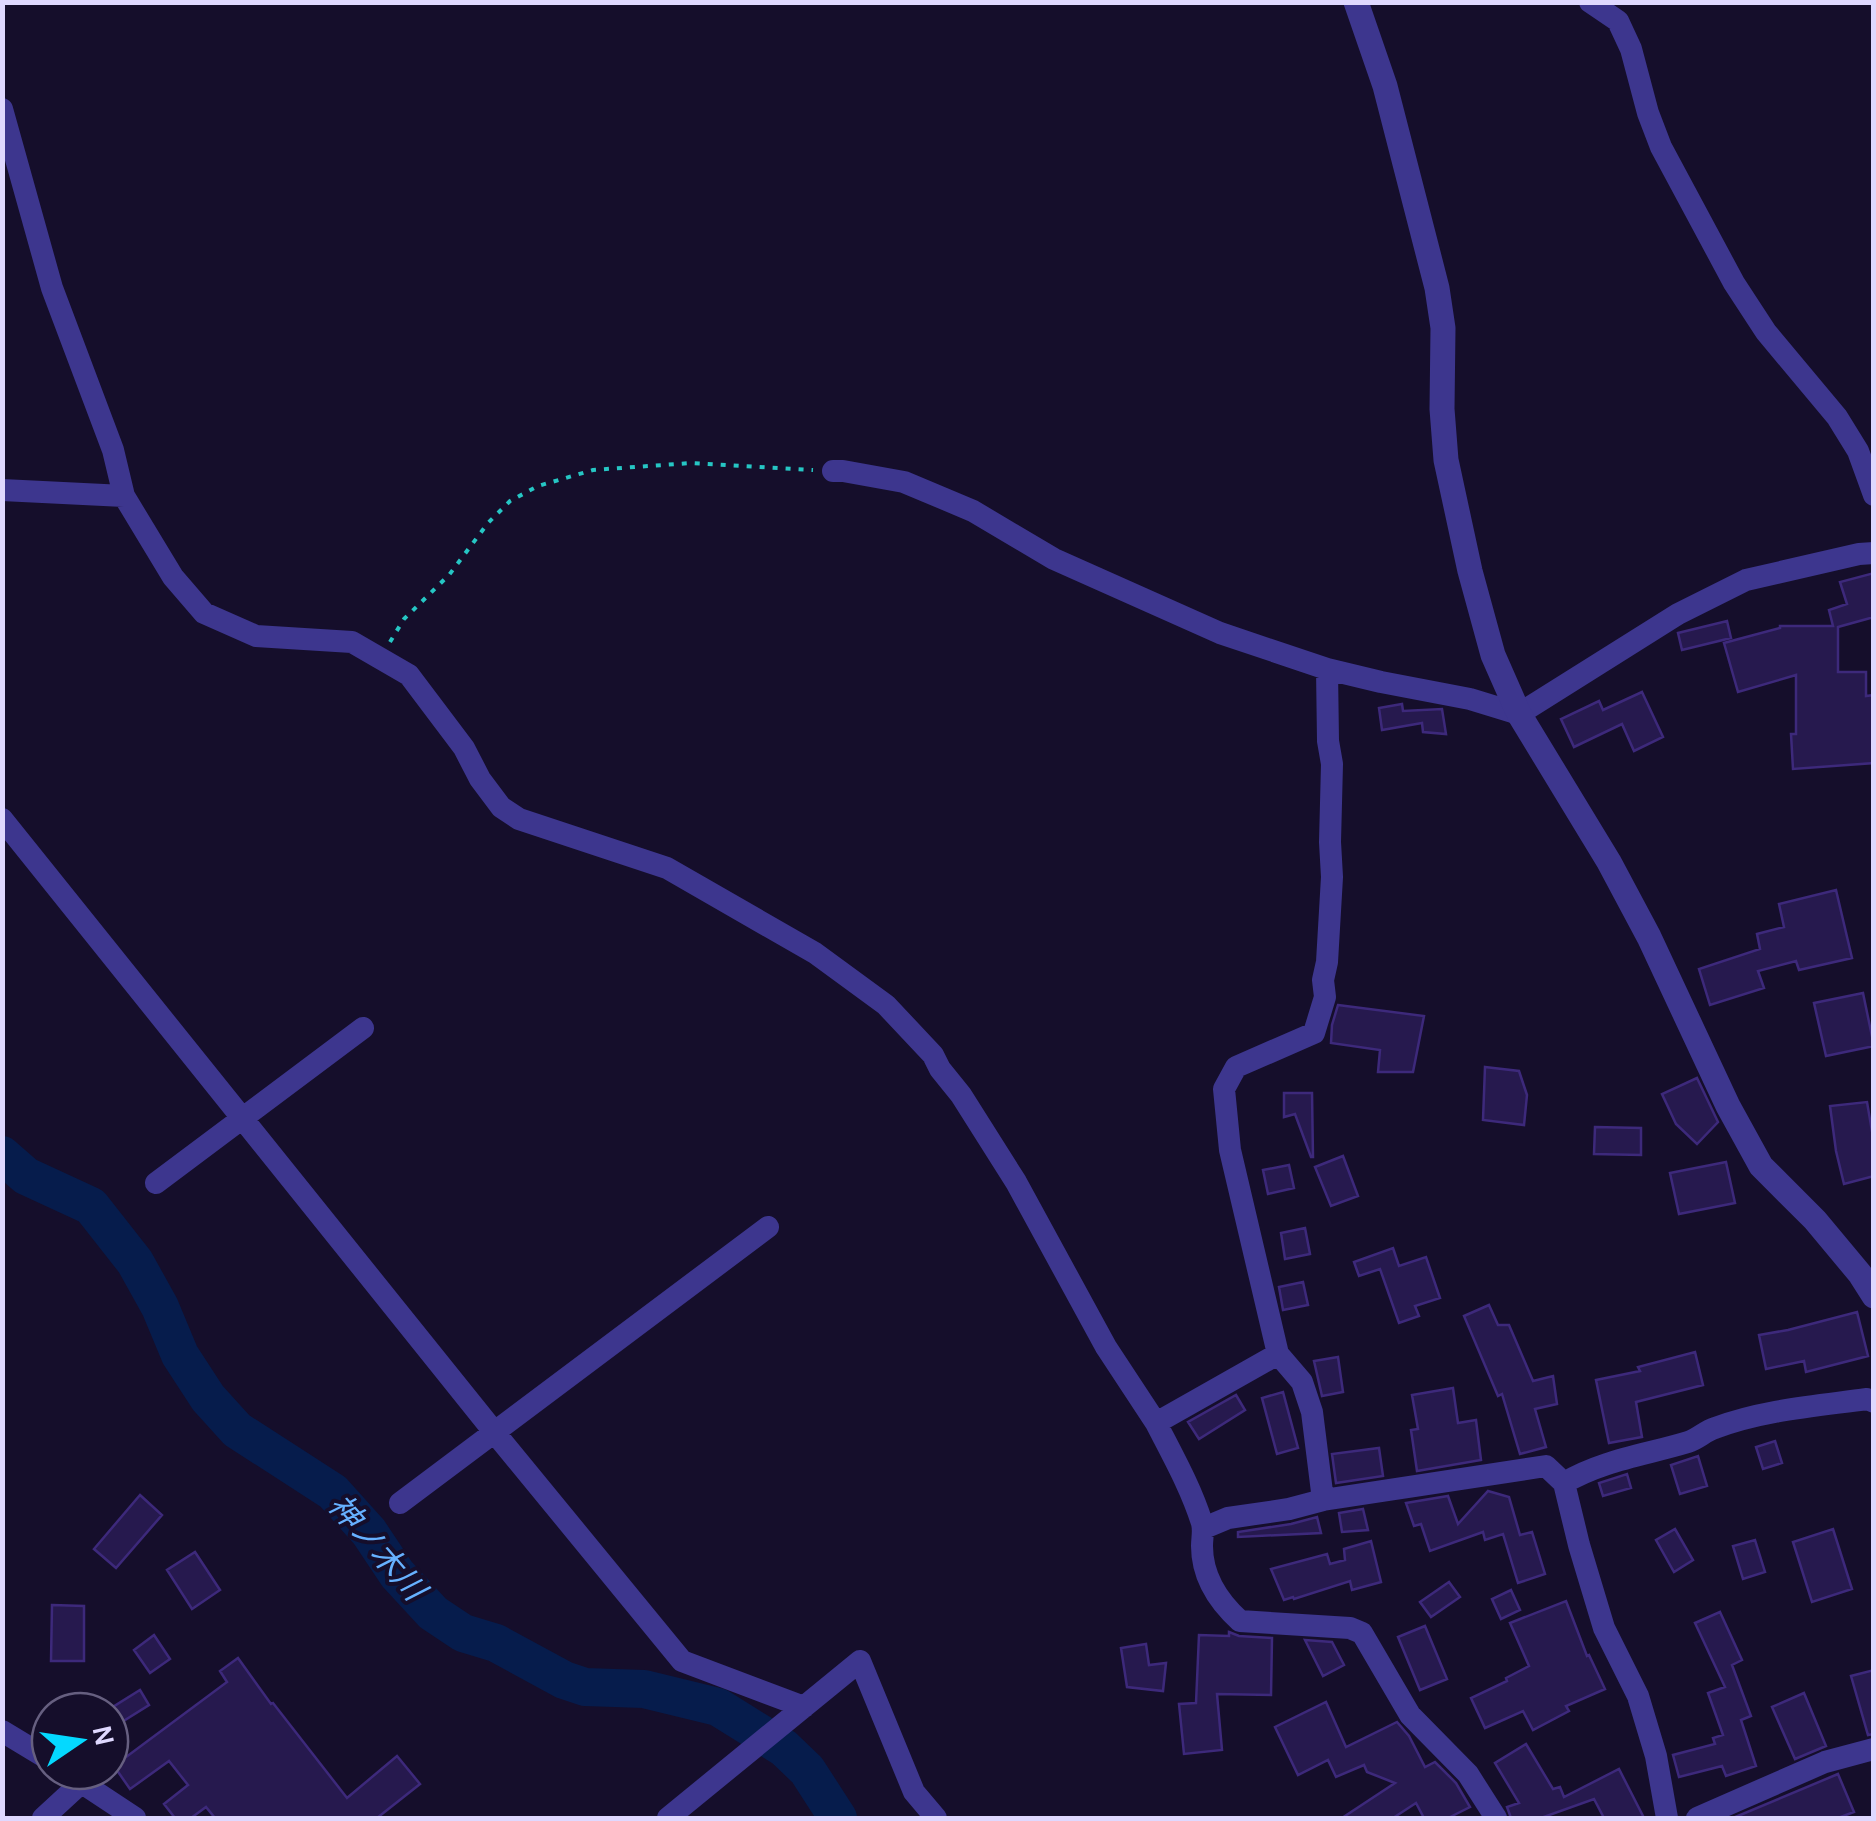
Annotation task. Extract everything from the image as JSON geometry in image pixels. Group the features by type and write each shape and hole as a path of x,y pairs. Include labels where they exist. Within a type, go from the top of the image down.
{"street":[{"path":"1356,2 1386,86 1438,288 1443,328 1446,460 1470,571 1494,655 1519,714 1610,862 1761,1166 1815,1220 1874,1296"},
{"path":"1590,2 1618,20 1631,49 1661,148 1734,282 1766,332 1837,417 1858,451 1874,495"},
{"path":"2,110 52,288 113,450 124,496 174,577 204,613 256,636 352,642 380,656 409,675 464,748 501,807 519,818 667,868 816,953 886,1005 933,1055 961,1095 1016,1182 1106,1347 1156,1423 1204,1528 1204,1562 1213,1591 1240,1621 1350,1628 1362,1633 1410,1714 1468,1774 1496,1818"},
{"path":"833,471 904,482 973,511 1054,559 1220,634 1328,669 1470,699 1519,714 1678,614 1746,580 1874,553"},
{"path":"2,490 124,496"},
{"path":"1323,1500 1312,1412 1302,1382 1278,1354 1230,1150 1224,1089 1236,1067 1314,1033 1325,998 1323,980 1332,876 1328,669"},
{"path":"2,819 682,1660 804,1707"},
{"path":"156,1183 362,1028"},
{"path":"400,1504 768,1228"},
{"path":"1156,1423 1278,1354"},
{"path":"1564,1483 1600,1466 1693,1441 1712,1429 1769,1414 1867,1399 1874,1402"},
{"path":"1204,1528 1228,1518 1323,1500 1546,1466 1564,1483 1578,1546 1604,1628 1638,1696 1656,1756 1667,1818"},
{"path":"668,1818 860,1660 914,1792 936,1818"},
{"path":"2,1731 30,1748"},
{"path":"1697,1818 1825,1762 1874,1749"},
{"path":"42,1818 62,1791"},
{"path":"93,1791 134,1818"}],"path":[{"path":"380,656 404,619 449,575 488,524 510,501 538,486 593,470 690,463 833,471"}],"building":[{"path":"1874,573 1874,617 1838,627 1838,672 1866,672 1866,696 1874,695 1874,763 1793,769 1791,734 1796,734 1796,675 1738,692 1724,643 1780,626 1833,626 1829,610 1847,604 1840,582"},
{"path":"1727,621 1731,638 1682,650 1678,633"},
{"path":"1642,692 1663,737 1634,751 1622,724 1574,747 1561,719 1599,701 1603,710"},
{"path":"1402,704 1403,711 1442,709 1446,734 1423,732 1422,723 1382,730 1379,708"},
{"path":"1836,890 1852,958 1799,970 1796,961 1758,971 1764,988 1710,1005 1699,969 1760,949 1757,934 1784,927 1779,904"},
{"path":"1863,993 1874,1046 1826,1056 1814,1003"},
{"path":"1338,1005 1424,1016 1413,1072 1378,1072 1380,1050 1331,1043"},
{"path":"1485,1067 1519,1071 1527,1095 1524,1125 1483,1120"},
{"path":"1697,1078 1718,1122 1697,1144 1676,1124 1662,1094"},
{"path":"1284,1093 1312,1093 1313,1157 1295,1114 1284,1117"},
{"path":"1867,1102 1874,1143 1874,1176 1844,1184 1830,1106"},
{"path":"1595,1127 1641,1128 1641,1155 1594,1154"},
{"path":"1343,1156 1358,1196 1331,1206 1315,1167"},
{"path":"1726,1162 1735,1203 1679,1214 1670,1173"},
{"path":"1289,1165 1294,1188 1268,1194 1263,1170"},
{"path":"1305,1228 1310,1254 1285,1259 1281,1233"},
{"path":"1393,1248 1399,1266 1426,1257 1440,1298 1415,1306 1419,1316 1399,1323 1380,1269 1359,1276 1354,1262"},
{"path":"1303,1282 1308,1305 1283,1310 1279,1287"},
{"path":"1489,1305 1498,1325 1509,1325 1533,1381 1553,1376 1557,1404 1535,1409 1546,1447 1520,1454 1502,1394 1498,1396 1464,1316"},
{"path":"1857,1312 1868,1356 1806,1372 1804,1361 1766,1369 1759,1335"},
{"path":"1695,1352 1703,1385 1636,1402 1642,1437 1609,1443 1596,1380 1640,1371 1638,1367"},
{"path":"1338,1357 1343,1392 1322,1396 1314,1361"},
{"path":"1453,1388 1458,1423 1476,1420 1481,1460 1417,1471 1411,1430 1418,1429 1412,1395"},
{"path":"1283,1392 1298,1448 1277,1454 1262,1398"},
{"path":"1236,1395 1245,1410 1199,1439 1188,1422"},
{"path":"1775,1441 1782,1463 1763,1469 1756,1447"},
{"path":"1379,1448 1383,1476 1336,1483 1332,1454"},
{"path":"1698,1456 1707,1486 1680,1494 1671,1465"},
{"path":"1627,1474 1631,1488 1603,1496 1599,1483"},
{"path":"1488,1491 1509,1497 1520,1535 1532,1532 1545,1574 1518,1583 1503,1534 1485,1540 1483,1532 1430,1551 1421,1524 1414,1526 1406,1503 1448,1496 1458,1524"},
{"path":"140,1495 162,1515 116,1568 94,1549"},
{"path":"1363,1509 1368,1530 1342,1532 1339,1513"},
{"path":"1317,1517 1321,1533 1238,1537 1238,1532"},
{"path":"1675,1529 1693,1560 1674,1572 1656,1540"},
{"path":"1833,1529 1852,1589 1812,1602 1793,1542"},
{"path":"1755,1540 1765,1572 1743,1579 1733,1546"},
{"path":"1371,1541 1381,1582 1352,1590 1350,1581 1284,1600 1271,1569 1327,1554 1330,1564 1345,1560 1344,1549"},
{"path":"195,1552 220,1590 192,1609 167,1570"},
{"path":"1449,1582 1460,1597 1431,1617 1420,1602"},
{"path":"1511,1590 1520,1610 1501,1619 1492,1599"},
{"path":"1566,1601 1587,1656 1605,1689 1566,1706 1569,1711 1533,1730 1523,1711 1485,1728 1471,1698 1529,1666 1510,1623"},
{"path":"52,1605 84,1606 84,1661 51,1661"},
{"path":"1720,1612 1742,1660 1732,1665 1751,1716 1741,1720 1756,1766 1726,1776 1722,1766 1679,1777 1673,1755 1715,1744 1713,1738 1723,1735 1708,1693 1725,1687 1695,1623"},
{"path":"1425,1626 1447,1679 1420,1690 1398,1637"},
{"path":"1229,1632 1272,1638 1271,1695 1217,1694 1222,1750 1184,1754 1179,1704 1196,1703 1199,1635 1229,1636"},
{"path":"154,1635 170,1659 150,1673 134,1650"},
{"path":"1305,1640 1332,1642 1344,1665 1323,1676"},
{"path":"1146,1644 1149,1665 1166,1663 1163,1691 1127,1687 1121,1648"},
{"path":"238,1658 347,1798 397,1756 420,1784 377,1818 215,1818 206,1807 191,1818 175,1818 164,1804 188,1785 169,1761 130,1789 130,1754 227,1682 220,1671"},
{"path":"1874,1670 1874,1734 1868,1735 1851,1676"},
{"path":"140,1690 149,1705 130,1717 130,1696"},
{"path":"1804,1693 1826,1746 1795,1759 1772,1707"},
{"path":"1326,1702 1346,1747 1397,1722 1425,1767 1435,1762 1456,1783 1470,1807 1448,1818 1424,1818 1416,1803 1393,1818 1342,1818 1395,1783 1367,1772 1364,1765 1336,1777 1328,1760 1298,1775 1275,1727"},
{"path":"1526,1744 1553,1789 1560,1787 1564,1797 1619,1769 1644,1818 1604,1818 1594,1799 1541,1818 1511,1818 1507,1807 1519,1803 1495,1763"},
{"path":"1838,1774 1854,1812 1838,1818 1733,1818"}],"waterway":[{"name":"神ノ木川","path":"2,1155 26,1176 91,1206 135,1262 180,1355 208,1398 237,1430 333,1492 433,1613 463,1633 496,1643 564,1680 585,1687 644,1689 718,1707 784,1748 807,1770 838,1818"}]}
